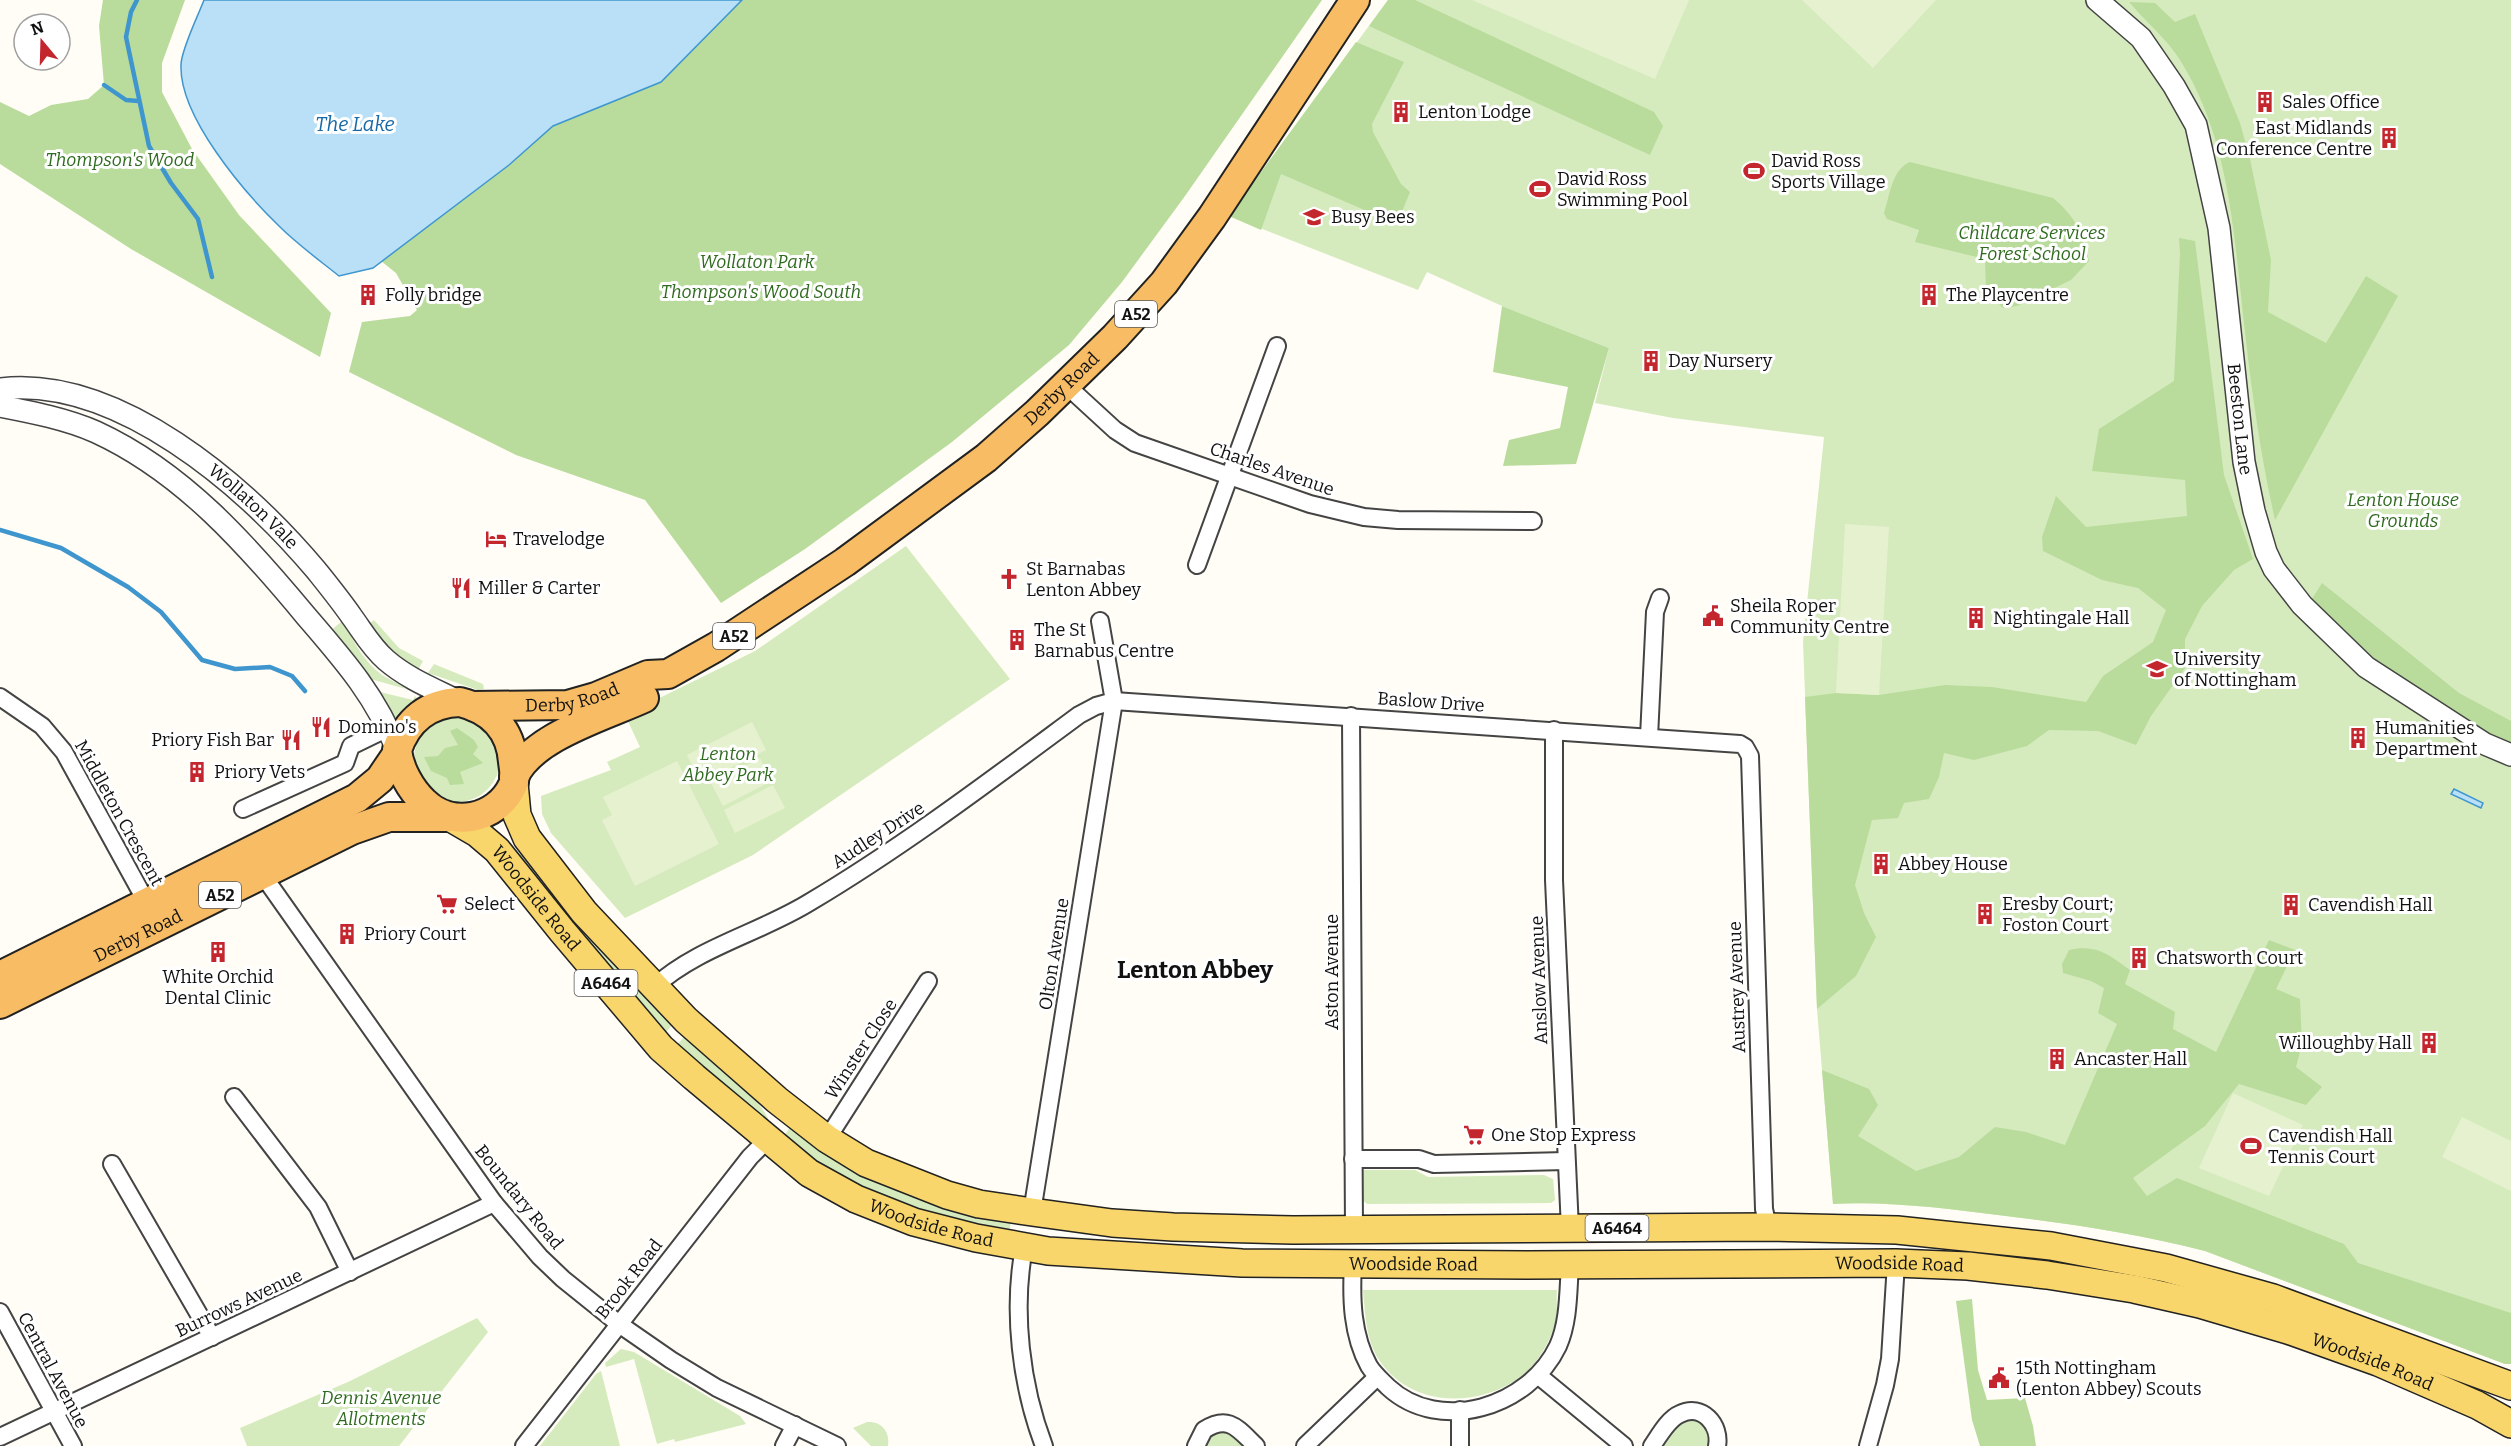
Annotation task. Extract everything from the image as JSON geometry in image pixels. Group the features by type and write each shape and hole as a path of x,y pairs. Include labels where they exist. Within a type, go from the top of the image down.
{"highway":[{"name":"Derby Road","path":"514,780 520,764 536,748 655,693 668,674 769,613 935,498 986,458 1066,385 1115,337 1164,283 1212,217 1355,0"},
{"name":"Derby Road","path":"467,704 568,705 596,697 648,675 668,674"},
{"name":"A52","path":"394,744 416,717 440,705 467,704"},
{"path":"467,704 490,715 504,730 512,751 514,780"},
{"name":"Derby Road","path":"0,976 357,798 380,779 394,744"},
{"path":"394,744 415,793 429,807 450,818"},
{"name":"A52","path":"450,818 472,817 488,810 503,798 514,780"},
{"name":"Derby Road","path":"0,1004 341,835 377,820 405,816 450,818"}],"main road":[{"name":"Woodside Road","path":"514,780 517,815 527,838 584,912 686,1020 777,1100 827,1139 866,1163 916,1184 979,1204 1112,1223 1173,1227 1293,1230 1767,1227 1897,1230 2051,1246 2166,1268 2273,1298 2511,1386"},
{"name":"Woodside Road","path":"450,818 477,833 497,850 661,1048 809,1173 856,1199 914,1222 1024,1248 1242,1263 1570,1265 1896,1263 1968,1266 2047,1275 2134,1289 2200,1304 2288,1330 2378,1362 2487,1410 2511,1424"},
{"path":"768,1139 777,1125 777,1100"},
{"path":"1570,1229 1570,1265"},
{"path":"1896,1263 1897,1230"}],"street":[{"name":"Beeston Lane","path":"2097,0 2141,38 2174,86 2196,125 2219,228 2244,462 2254,511 2266,552 2274,569 2302,605 2367,668 2485,744 2511,755"},
{"path":"1197,565 1277,346"},
{"name":"Charles Avenue","path":"1066,385 1124,436 1310,504 1365,517 1398,520 1533,521"},
{"name":"Wollaton Vale","path":"0,389 13,387 52,391 85,398 114,408 124,412 219,473 293,544 385,659 407,676 467,704"},
{"name":"Wollaton Vale","path":"0,406 95,432 126,448 184,488 253,552 322,634 371,698 394,744"},
{"path":"184,488 202,462"},
{"path":"1490,521 1491,538"},
{"path":"1649,737 1655,612 1660,598"},
{"path":"322,634 348,611"},
{"name":"Olton Avenue","path":"1032,1212 1114,701 1100,621"},
{"name":"Middleton Crescent","path":"0,698 42,726 64,752 147,903"},
{"name":"Baslow Drive","path":"1114,701 1733,743 1745,747"},
{"name":"Audley Drive","path":"654,987 679,966 780,919 855,875 935,821 1079,715 1096,706 1114,701"},
{"name":"Aston Avenue","path":"1351,716 1354,1228"},
{"name":"Anslow Avenue","path":"1554,730 1554,880 1570,1229"},
{"path":"243,809 345,763 351,746 394,744"},
{"name":"Austrey Avenue","path":"1745,747 1750,756 1763,1185 1767,1227"},
{"name":"Boundary Road","path":"262,874 494,1203 540,1257 563,1279 619,1324 717,1388 837,1446"},
{"name":"Winster Close","path":"827,1139 928,981"},
{"path":"234,1097 318,1207 350,1272"},
{"name":"Brook Road","path":"525,1446 750,1157 768,1139"},
{"path":"1353,1159 1419,1159 1434,1164 1566,1161"},
{"path":"112,1164 213,1337"},
{"name":"Burrows Avenue","path":"0,1437 494,1203"},
{"path":"1024,1248 1020,1296 1023,1355 1029,1395 1044,1446"},
{"path":"1868,1446 1890,1359 1896,1263"},
{"path":"1353,1264 1353,1318 1361,1348 1377,1377 1410,1403 1436,1409 1460,1410 1479,1408 1505,1399 1539,1376 1557,1346 1566,1322 1570,1265"},
{"name":"Central Avenue","path":"0,1312 73,1446"},
{"path":"1539,1376 1624,1446"},
{"path":"1305,1446 1377,1377"},
{"path":"1460,1410 1460,1446"},
{"path":"1652,1446 1674,1418 1687,1412 1703,1414 1715,1424 1718,1436 1717,1446"},
{"path":"1196,1446 1203,1430 1222,1422 1232,1424 1256,1446"},
{"path":"784,1446 795,1425"}],"green space":[{"name":"Thompson's Wood","path":"103,0 185,0 162,63 162,92 192,149 239,215 331,313 320,357 131,249 0,164 0,102 29,116 51,105 88,99 104,85 99,26"},
{"name":"Thompson's Wood South","path":"742,0 1322,0 1122,282 1069,345 952,442 805,549 721,603 645,500 516,455 349,372 362,322 410,316 417,310 396,273 381,261 509,165 553,126 661,82"},
{"name":"University of Nottingham","path":"1388,0 2511,0 2511,1364 2505,1364 2205,1251 2181,1245 2031,1219 1898,1205 1833,1204 1817,1009 1803,642 1824,437 1673,418 1595,403 1609,348 1502,306 1427,272 1418,290 1229,216"},
{"path":"1388,0 1415,0 1654,112 1663,126 1650,155 1369,26"},
{"path":"1472,0 1689,0 1655,79"},
{"path":"1802,0 1936,0 1873,68"},
{"path":"2129,2 2155,3 2175,22 2195,14 2240,123 2250,159 2271,260 2268,312 2326,343 2366,276 2398,296 2275,520 2257,426 2233,226 2220,157 2197,91 2180,60"},
{"path":"1356,42 1404,62 1372,124 1373,132 1401,184 1410,192 1397,224 1281,174 1261,230 1229,216"},
{"name":"Childcare Services Forest School","path":"1910,162 2053,198 2068,212 2077,226 2089,261 2071,280 2017,306 2003,308 1986,291 1985,259 1915,242 1919,230 1887,219 1884,213 1892,183 1899,170"},
{"path":"2179,238 2195,241 2224,475 2253,559 2234,570 2202,606 2185,639 2185,668 2151,716 2136,745 2098,731 2049,730 2027,746 1974,760 1944,753 1939,777 1929,799 1904,803 1898,818 1872,820 1855,885 1864,913 1876,937 1856,976 1817,1009 1805,697 1836,693 1879,695 1945,685 1992,687 2086,702 2103,676 2153,642 2166,610 2138,588 2102,580 2043,551 2042,537 2056,496 2086,527 2187,516 2185,480 2092,471 2099,429 2174,381"},
{"path":"1502,306 1609,348 1576,464 1503,466 1509,440 1560,428 1568,387 1493,372"},
{"path":"1845,524 1889,527 1879,695 1836,693"},
{"name":"Lenton Abbey Park","path":"906,546 1010,679 753,855 625,918 551,833 542,814 541,796 611,770 607,762 640,747 625,715 755,651"},
{"path":"2322,583 2459,693 2511,721 2511,747 2431,699 2364,652 2310,602"},
{"path":"374,620 399,648 423,661 418,670 386,648 368,625"},
{"path":"341,622 346,625 356,646 370,664 382,675 406,689 374,680 369,683 329,632"},
{"path":"434,664 483,684 484,689 478,690 428,673"},
{"path":"380,692 413,700 415,696 417,699 398,718 394,717 377,694"},
{"path":"457,716 474,719 488,728 497,742 500,759 497,776 488,790 474,799 457,802 440,799 426,790 417,776 414,759 417,742 426,728 440,719"},
{"path":"752,722 766,750 701,783 687,755"},
{"path":"457,728 474,740 478,747 473,754 483,763 460,772 464,784 450,785 447,778 431,771 424,757 438,756 445,748 458,745 450,731"},
{"path":"760,758 772,781 723,806 711,783"},
{"path":"677,761 719,844 635,886 602,820 612,815 603,797"},
{"path":"773,785 785,808 735,833 724,810"},
{"path":"523,852 674,1023 665,1033 613,976 518,856"},
{"path":"2269,940 2295,950 2276,989 2300,999 2302,1044 2296,1067 2322,1087 2306,1105 2239,1084 2205,1126 2133,1178 2147,1196 2177,1178 2344,1244 2358,1263 2511,1313 2511,1364 2505,1364 2205,1251 2181,1245 2031,1219 1898,1205 1833,1204 1822,1070 1869,1089 1878,1105 1858,1136 1916,1171 1959,1157 1995,1127 2026,1132 2065,1145 2117,1024 2098,1013 2104,988 2091,981 2063,973 2062,964 2069,950 2094,949 2115,959 2130,970 2125,984 2175,1012 2173,1029 2216,1052"},
{"path":"685,1036 746,1090 766,1114 770,1124 674,1048"},
{"name":"Cavendish Hall Tennis Court","path":"2233,1093 2303,1125 2269,1196 2199,1168"},
{"path":"2462,1117 2511,1141 2511,1191 2442,1157"},
{"path":"791,1125 849,1166 887,1186 933,1202 1011,1222 1008,1238 849,1189 782,1140"},
{"path":"1361,1170 1415,1170 1428,1177 1544,1175 1553,1179 1555,1200 1551,1203 1367,1204 1359,1197"},
{"path":"1363,1290 1557,1290 1557,1318 1541,1354 1531,1368 1518,1379 1482,1395 1444,1398 1408,1387 1392,1376 1379,1360 1371,1344"},
{"path":"1972,1299 1978,1370 1987,1400 2025,1398 2036,1446 1980,1446 1972,1420 1956,1301"},
{"name":"Dennis Avenue Allotments","path":"477,1318 488,1332 399,1446 247,1446 240,1428 348,1382"},
{"path":"621,1349 634,1352 740,1416 746,1424 675,1442 674,1439 657,1444 634,1359 606,1367 605,1363"},
{"path":"601,1371 620,1446 540,1446 596,1374"},
{"path":"1692,1419 1705,1424 1712,1446 1660,1446 1678,1424"},
{"path":"867,1422 877,1423 884,1428 888,1436 888,1446 871,1446 853,1428"},
{"path":"1229,1430 1245,1446 1205,1446 1212,1434"}],"water":[{"name":"The Lake","path":"204,0 742,0 661,82 553,126 509,165 373,268 339,276 286,233 248,193 216,152 190,107 183,85 181,65 187,42"},
{"path":"2454,789 2483,803 2481,808 2451,794"}],"waterway":[{"path":"137,0 131,12 126,37 149,146 171,183 198,219 212,277"},
{"path":"104,85 126,100 138,101"},
{"path":"0,530 61,548 128,587 161,612 202,660 235,669 270,667 292,676 305,691"}],"place":[{"name":"Sales Office","path":"2265,102"},
{"name":"Lenton Lodge","path":"1401,112"},
{"name":"East Midlands Conference Centre","path":"2389,138"},
{"name":"David Ross Sports Village","path":"1754,171"},
{"name":"David Ross Swimming Pool","path":"1540,189"},
{"name":"Busy Bees","path":"1314,217"},
{"name":"Folly bridge","path":"368,295"},
{"name":"The Playcentre","path":"1929,295"},
{"name":"Day Nursery","path":"1651,361"},
{"name":"Travelodge","path":"496,539"},
{"name":"St Barnabas Lenton Abbey","path":"1009,579"},
{"name":"Miller & Carter","path":"461,588"},
{"name":"Sheila Roper Community Centre","path":"1713,616"},
{"name":"Nightingale Hall","path":"1976,618"},
{"name":"The St Barnabus Centre","path":"1017,640"},
{"name":"University of Nottingham","path":"2157,669"},
{"name":"Domino's","path":"321,727"},
{"name":"Humanities Department","path":"2358,738"},
{"name":"Priory Fish Bar","path":"291,740"},
{"name":"Priory Vets","path":"197,772"},
{"name":"Abbey House","path":"1881,864"},
{"name":"Select","path":"447,904"},
{"name":"Cavendish Hall","path":"2291,905"},
{"name":"Eresby Court; Foston Court","path":"1985,914"},
{"name":"Priory Court","path":"347,934"},
{"name":"White Orchid Dental Clinic","path":"218,952"},
{"name":"Chatsworth Court","path":"2139,958"},
{"name":"Willoughby Hall","path":"2429,1043"},
{"name":"Ancaster Hall","path":"2057,1059"},
{"name":"One Stop Express","path":"1474,1135"},
{"name":"Cavendish Hall Tennis Court","path":"2251,1146"},
{"name":"15th Nottingham (Lenton Abbey) Scouts","path":"1999,1378"}],"district":[{"name":"Lenton Abbey","path":"1195,970"}],"park label":[{"name":"Wollaton Park","path":"757,262"},
{"name":"Lenton House Grounds","path":"2403,510"}]}
